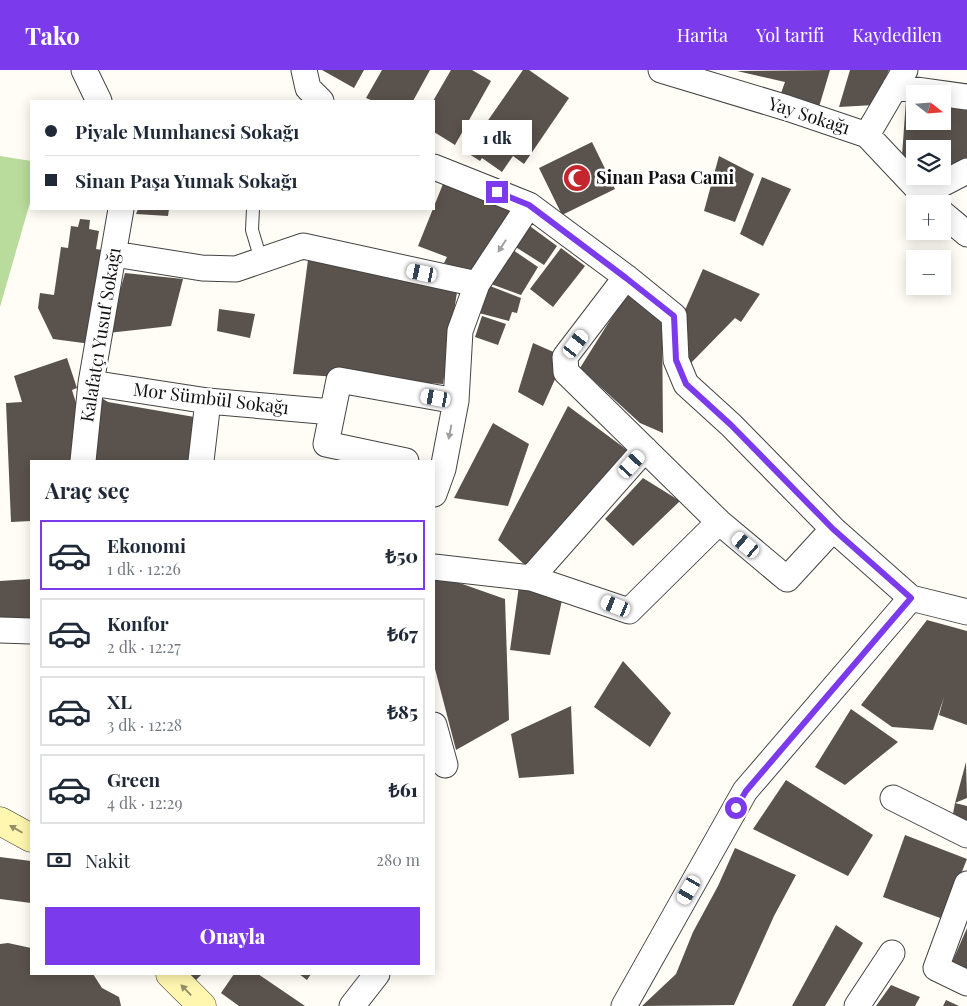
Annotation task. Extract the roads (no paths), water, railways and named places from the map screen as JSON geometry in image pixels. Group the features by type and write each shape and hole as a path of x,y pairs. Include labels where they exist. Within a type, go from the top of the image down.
{"street":[{"path":"84,70 99,100"},
{"path":"304,70 308,88 320,100"},
{"name":"Yay Sokağı","path":"661,70 787,108 867,135 922,195"},
{"path":"867,135 900,78 967,97"},
{"path":"435,167 529,205 674,316 676,360 686,384 731,425 833,529 911,598 967,612"},
{"path":"932,195 967,171"},
{"path":"435,488 438,468 456,401 460,331 477,284 529,205"},
{"name":"Kalafatçı Yusuf Sokağı","path":"83,460 91,383 121,210"},
{"path":"951,221 967,234"},
{"path":"114,254 202,268 236,269 303,246 477,284"},
{"path":"626,278 566,357 566,372 719,522 787,580 833,529"},
{"path":"396,460 325,453 339,380 456,401"},
{"name":"Mor Sümbül Sokağı","path":"91,383 208,401 332,412"},
{"path":"201,460 208,401"},
{"path":"531,578 645,449"},
{"path":"435,567 531,578 629,611 719,522"},
{"path":"624,1006 746,791 911,598"},
{"path":"0,630 30,631"},
{"path":"435,729 445,765"},
{"path":"893,798 967,836"},
{"path":"0,820 30,837"},
{"path":"967,884 936,968 967,983"},
{"path":"857,1006 892,953"},
{"path":"171,975 202,1006"},
{"path":"352,1006 376,975"}],"lane":[{"path":"253,210 252,230 261,260"}],"place":[{"name":"Sinan Pasa Cami","path":"577,178"}]}
